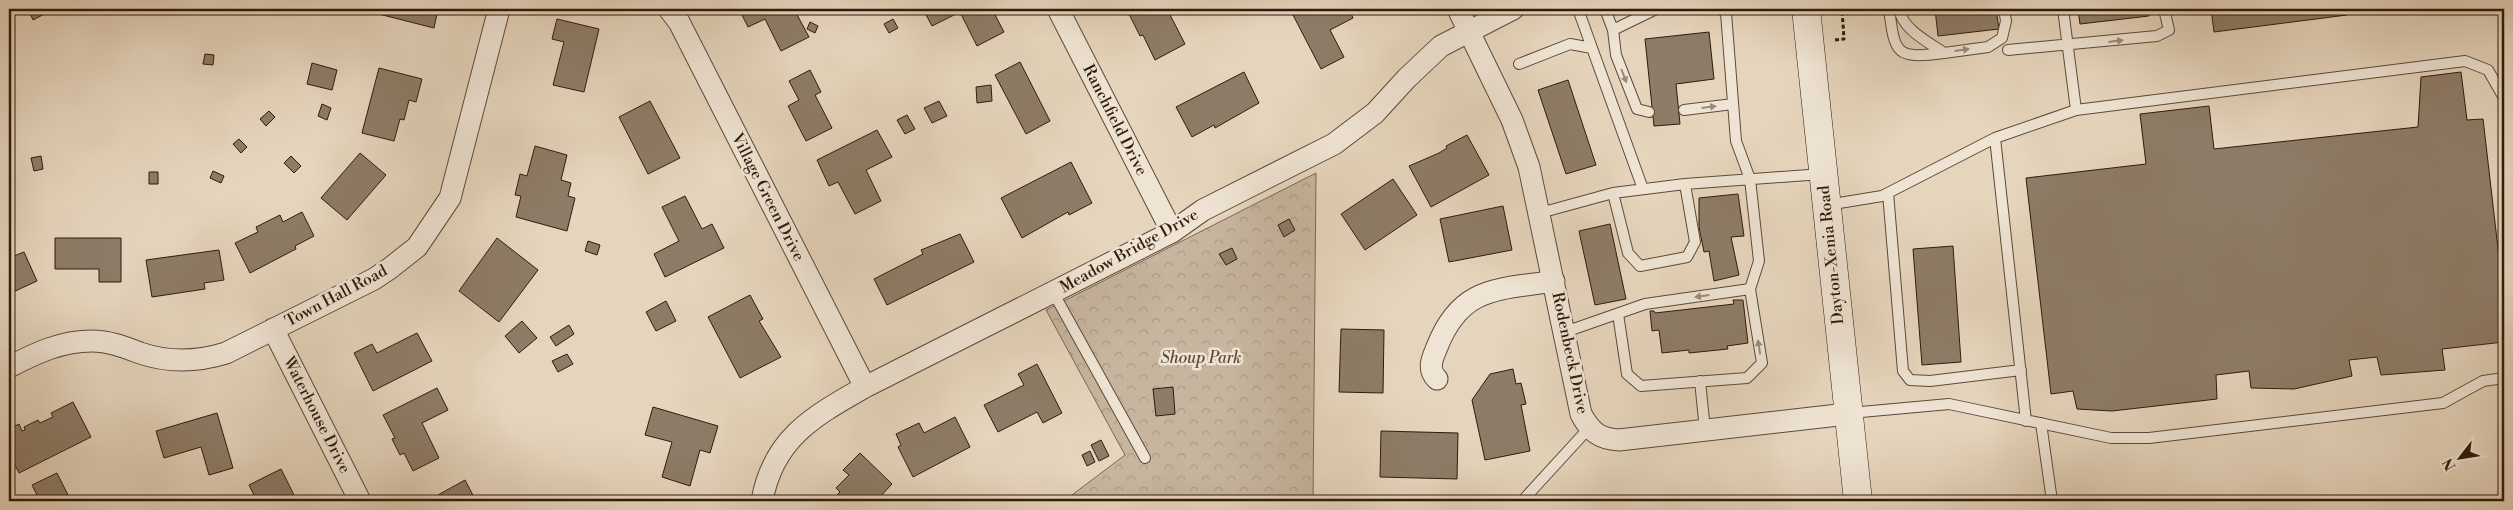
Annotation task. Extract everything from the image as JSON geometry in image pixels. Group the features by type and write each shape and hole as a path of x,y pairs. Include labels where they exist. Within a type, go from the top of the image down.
{"main road":[{"name":"Dayton-Xenia Road","path":"1806,9 1847,414 1858,501"}],"street":[{"name":"Town Hall Road","path":"9,367 44,349 68,343 93,341 122,346 157,358 174,360 200,359 226,353 374,278 417,246 450,198 499,9"},
{"name":"Village Green Drive","path":"669,9 679,22 865,387"},
{"name":"Ranchfield Drive","path":"1058,9 1172,232"},
{"name":"Rodenbeck Drive","path":"1458,9 1512,120 1529,167 1581,414 1589,428 1601,437 1619,440 1847,414"},
{"name":"Meadow Bridge Drive","path":"762,501 766,481 774,462 795,433 819,413 865,387 1172,232 1203,210 1334,144 1375,113 1428,57 1441,46 1513,9"},
{"path":"1437,379 1431,370 1432,361 1443,333 1453,315 1462,306 1490,291 1554,281"},
{"name":"Waterhouse Drive","path":"273,329 360,501"}],"lane":[{"path":"1578,9 1643,189"},
{"path":"1604,9 1613,30 1616,55 1637,109 1649,112"},
{"path":"1613,30 1656,9"},
{"path":"1618,314 1627,374 1641,386 1747,378 1762,363 1750,289 1759,261 1750,179 1736,142 1726,12 1721,9"},
{"path":"1889,9 1894,45 1903,53 1918,56 1988,47 2002,38 2006,21 2004,9"},
{"path":"1899,9 1900,18 1910,29 1944,53"},
{"path":"2063,9 2076,110"},
{"path":"2008,50 2157,36 2169,30 2164,9"},
{"path":"1519,64 1570,44 1592,48"},
{"path":"1826,205 1882,196 1995,138 2076,110 2465,61 2488,70 2504,98"},
{"path":"1684,110 1733,104"},
{"path":"1995,138 2026,421"},
{"path":"1540,213 1613,193 1685,184 1823,174"},
{"path":"1613,193 1628,253 1640,266 1687,257 1695,242 1685,184"},
{"path":"1888,193 1903,371 1910,380 1930,381 2021,370"},
{"path":"1565,332 1645,304 1750,289"},
{"path":"1053,292 1145,458"},
{"path":"1847,414 1949,404 2111,438 2149,438 2444,403 2483,381 2504,378"},
{"path":"1700,381 1705,430"},
{"path":"2041,423 2052,501"},
{"path":"1523,500 1589,428"}],"path":[{"path":"1835,40 1844,39 1842,9"}],"green space":[{"name":"Shoup Park","path":"1316,173 1313,501 1064,501 1125,455 1046,310"}],"building":[{"path":"28,9 54,9 33,20"},
{"path":"359,9 438,9 434,28"},
{"path":"739,9 794,9 809,37 781,51 765,19 748,27"},
{"path":"923,9 992,9 1004,32 977,46 960,12 932,26"},
{"path":"1130,9 1167,9 1185,44 1155,60 1143,35 1140,36 1129,14 1132,13"},
{"path":"1306,9 1349,9 1353,18 1330,30 1344,57 1321,69 1293,15"},
{"path":"1935,9 1996,9 1999,29 1938,36"},
{"path":"2078,9 2148,9 2149,16 2080,24"},
{"path":"2211,9 2347,9 2347,15 2214,32"},
{"path":"557,19 599,29 584,92 553,85 564,42 552,39"},
{"path":"893,19 898,28 889,33 884,24"},
{"path":"810,22 818,26 815,33 807,29"},
{"path":"1709,32 1714,79 1676,84 1680,124 1654,126 1645,39"},
{"path":"205,54 214,55 213,65 203,64"},
{"path":"1020,62 1050,121 1026,134 995,75"},
{"path":"312,63 337,70 332,90 307,84"},
{"path":"379,68 422,79 416,102 409,100 404,120 400,119 394,141 362,133"},
{"path":"810,70 821,92 815,95 832,128 806,141 788,106 799,100 789,81"},
{"path":"1244,72 1259,103 1215,128 1214,125 1192,137 1176,107"},
{"path":"2461,72 2467,120 2483,119 2502,283 2504,283 2504,342 2442,349 2445,370 2381,375 2377,357 2349,360 2352,376 2294,389 2251,388 2249,371 2216,375 2217,399 2112,411 2077,409 2073,391 2051,394 2026,178 2146,164 2140,114 2209,106 2214,149 2418,127 2421,77"},
{"path":"1568,80 1596,165 1566,174 1538,90"},
{"path":"991,85 992,101 977,103 976,87"},
{"path":"650,101 680,158 648,174 619,117"},
{"path":"939,101 947,116 932,123 924,108"},
{"path":"322,104 331,108 327,120 318,116"},
{"path":"269,111 275,117 266,126 260,119"},
{"path":"907,115 915,129 905,134 897,120"},
{"path":"877,130 892,157 866,170 881,201 855,214 838,182 829,186 817,160"},
{"path":"1467,135 1489,175 1431,207 1409,166 1439,153 1447,148 1446,146"},
{"path":"239,139 247,147 241,153 233,144"},
{"path":"535,146 567,155 561,180 571,183 568,196 575,198 567,231 516,217 521,196 515,195 520,174 527,176"},
{"path":"360,153 386,175 347,220 321,198"},
{"path":"41,156 43,169 34,171 31,158"},
{"path":"291,156 301,166 294,173 284,163"},
{"path":"1071,162 1092,203 1069,215 1068,212 1022,238 1001,198"},
{"path":"213,171 224,176 221,183 210,178"},
{"path":"149,172 158,172 158,184 149,184"},
{"path":"1393,179 1417,215 1365,250 1341,214"},
{"path":"1738,194 1744,236 1731,237 1739,275 1714,281 1709,251 1704,252 1699,227 1699,198"},
{"path":"685,196 702,229 712,224 724,248 665,277 654,254 679,241 662,207"},
{"path":"1503,206 1512,250 1449,262 1440,219"},
{"path":"302,212 314,236 295,246 296,249 250,273 235,243 258,232 256,227 280,215 283,222"},
{"path":"1289,219 1295,230 1284,237 1278,225"},
{"path":"1610,224 1626,299 1595,305 1579,231"},
{"path":"960,234 974,262 887,305 874,279 923,254 921,250"},
{"path":"55,238 121,238 121,282 99,282 99,269 55,269"},
{"path":"497,238 538,270 499,322 459,291"},
{"path":"588,241 600,245 597,255 585,251"},
{"path":"1953,246 1961,362 1922,365 1913,249"},
{"path":"1232,248 1237,259 1226,265 1219,254"},
{"path":"219,250 224,280 204,283 205,289 152,297 146,260"},
{"path":"24,252 37,281 11,293 14,300 9,302 9,258"},
{"path":"750,295 763,319 759,321 781,357 740,378 708,317"},
{"path":"1733,300 1743,300 1748,343 1727,346 1728,349 1689,353 1689,350 1662,353 1659,330 1652,331 1650,311 1655,313 1734,304"},
{"path":"666,301 676,321 656,331 646,312"},
{"path":"522,321 537,338 519,353 505,336"},
{"path":"569,325 574,334 556,346 550,337"},
{"path":"1341,329 1384,330 1383,393 1339,392"},
{"path":"417,333 432,361 373,391 354,353 372,344 377,353"},
{"path":"567,354 573,364 558,372 552,361"},
{"path":"1037,364 1062,413 1043,423 1037,412 998,432 984,405 1024,385 1018,374"},
{"path":"1513,369 1516,384 1521,383 1526,404 1521,405 1530,451 1485,460 1472,400 1490,374"},
{"path":"1173,387 1175,414 1156,416 1153,389"},
{"path":"437,388 448,410 422,423 439,458 413,471 404,453 400,455 392,439 395,438 383,415"},
{"path":"73,402 91,437 19,473 9,453 9,429 19,424 22,431 25,430 24,427 38,420 40,423 53,417 51,413"},
{"path":"653,407 718,426 710,453 700,450 690,486 662,477 672,442 645,435"},
{"path":"217,413 233,468 209,475 201,447 164,458 156,431"},
{"path":"955,417 970,447 913,477 898,447 901,445 896,434 919,423 924,433"},
{"path":"1381,431 1458,433 1457,479 1380,477"},
{"path":"1101,440 1109,456 1099,461 1091,445"},
{"path":"1090,451 1095,462 1087,466 1082,455"},
{"path":"860,453 892,484 876,501 831,501 840,492 836,488 849,475 843,470"},
{"path":"281,469 297,501 257,501 249,485"},
{"path":"57,473 71,501 40,501 32,485"},
{"path":"465,480 476,501 441,501 438,495"},
{"path":"1734,495 1735,501 1713,501"}]}
